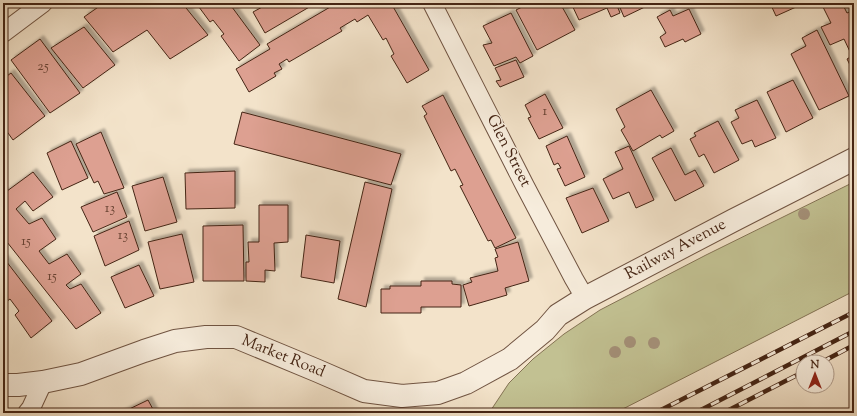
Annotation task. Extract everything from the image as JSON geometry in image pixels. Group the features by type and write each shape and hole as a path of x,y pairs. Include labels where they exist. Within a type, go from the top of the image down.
{"street":[{"path":"3,33 43,3"},
{"name":"Glen Street","path":"434,4 525,186 585,298"},
{"name":"Railway Avenue","path":"510,359 545,330 558,315 585,298 854,159"},
{"name":"Market Road","path":"3,385 43,382 81,374 176,341 206,337 236,337 364,391 402,396 438,393 466,383 510,359"},
{"path":"27,413 31,408 43,382"}],"shaded area":[{"path":"854,182 854,291 615,413 489,413 509,383 533,359 564,334 600,310 706,255"}],"building":[{"path":"104,3 182,3 208,35 170,59 147,30 113,52 84,17"},
{"path":"196,3 229,3 260,45 239,61 221,36 224,34 213,20 210,22"},
{"path":"265,3 309,3 311,6 265,33 253,12 266,5"},
{"path":"337,3 391,3 429,70 407,83 391,56 394,54 386,38 383,40 368,15 357,22 355,19 340,28 342,31 289,62 287,59 279,64 282,69 274,73 276,76 249,92 236,69 270,49 267,44"},
{"path":"530,3 560,3 575,30 537,50 516,10"},
{"path":"571,3 616,3 620,13 611,17 607,8 579,20"},
{"path":"618,3 650,3 651,4 624,17"},
{"path":"770,3 805,3 776,16"},
{"path":"827,3 842,3 847,13 854,10 854,73 847,59 852,56 844,39 830,45 821,27 831,23 822,5"},
{"path":"689,9 701,34 685,42 683,39 665,47 660,37 666,33 657,17 670,10 673,16"},
{"path":"511,13 533,56 520,63 516,57 494,66 483,45 492,43 483,26"},
{"path":"84,27 115,65 83,88 51,48"},
{"path":"817,30 849,96 819,110 791,54 806,46 802,38"},
{"path":"40,39 80,93 50,113 11,60"},
{"path":"516,60 524,77 500,87 496,81 501,80 495,68"},
{"path":"11,73 45,116 13,140 3,126 3,79"},
{"path":"793,80 813,118 786,132 767,92"},
{"path":"651,90 674,131 662,138 660,135 633,151 621,130 625,127 616,109"},
{"path":"545,94 563,128 539,139 528,118 531,117 525,105"},
{"path":"443,95 516,238 495,248 491,240 488,241 460,186 463,185 455,169 451,171 424,116 427,114 422,106"},
{"path":"757,100 776,138 755,147 752,140 742,144 731,122 739,118 735,110"},
{"path":"242,112 401,154 391,185 234,144"},
{"path":"718,121 739,160 714,173 704,154 699,157 690,139 696,136 694,133"},
{"path":"101,132 124,188 104,194 98,181 94,183 76,144"},
{"path":"567,136 585,177 565,186 557,169 561,168 558,163 554,165 546,146"},
{"path":"71,141 88,178 62,190 47,153"},
{"path":"629,146 654,200 636,208 629,192 613,199 603,179 623,169 615,152"},
{"path":"671,148 685,175 695,170 704,186 675,201 652,158"},
{"path":"235,171 235,208 186,209 185,173"},
{"path":"33,172 53,197 33,211 25,201 16,209 29,224 42,218 56,239 39,251 49,264 67,254 81,274 66,285 70,289 81,284 101,313 76,329 3,237 3,194"},
{"path":"163,177 177,222 145,231 132,186"},
{"path":"365,182 392,189 366,307 338,299"},
{"path":"593,188 609,221 582,233 566,198"},
{"path":"117,192 127,217 93,232 81,207"},
{"path":"259,205 288,205 288,242 274,243 275,271 265,270 265,282 246,281 246,262 249,262 248,242 259,242"},
{"path":"129,221 139,250 105,266 94,236"},
{"path":"243,225 244,281 203,281 203,226"},
{"path":"182,234 194,282 160,289 148,242"},
{"path":"306,235 340,241 334,283 301,277"},
{"path":"518,242 529,281 505,288 507,295 469,306 463,285 472,282 470,278 498,271 495,258 498,257 495,249"},
{"path":"3,257 52,321 31,338 15,315 19,311 10,299 3,304"},
{"path":"139,265 154,296 125,308 111,277"},
{"path":"421,281 452,281 452,284 461,285 461,307 421,307 421,313 381,313 381,289 390,289 390,286 421,286"},
{"path":"148,400 155,413 121,413"}],"railway":[{"path":"655,413 854,312"},
{"path":"695,413 854,331"},
{"path":"835,355 854,345"},
{"path":"723,413 795,376"}]}
